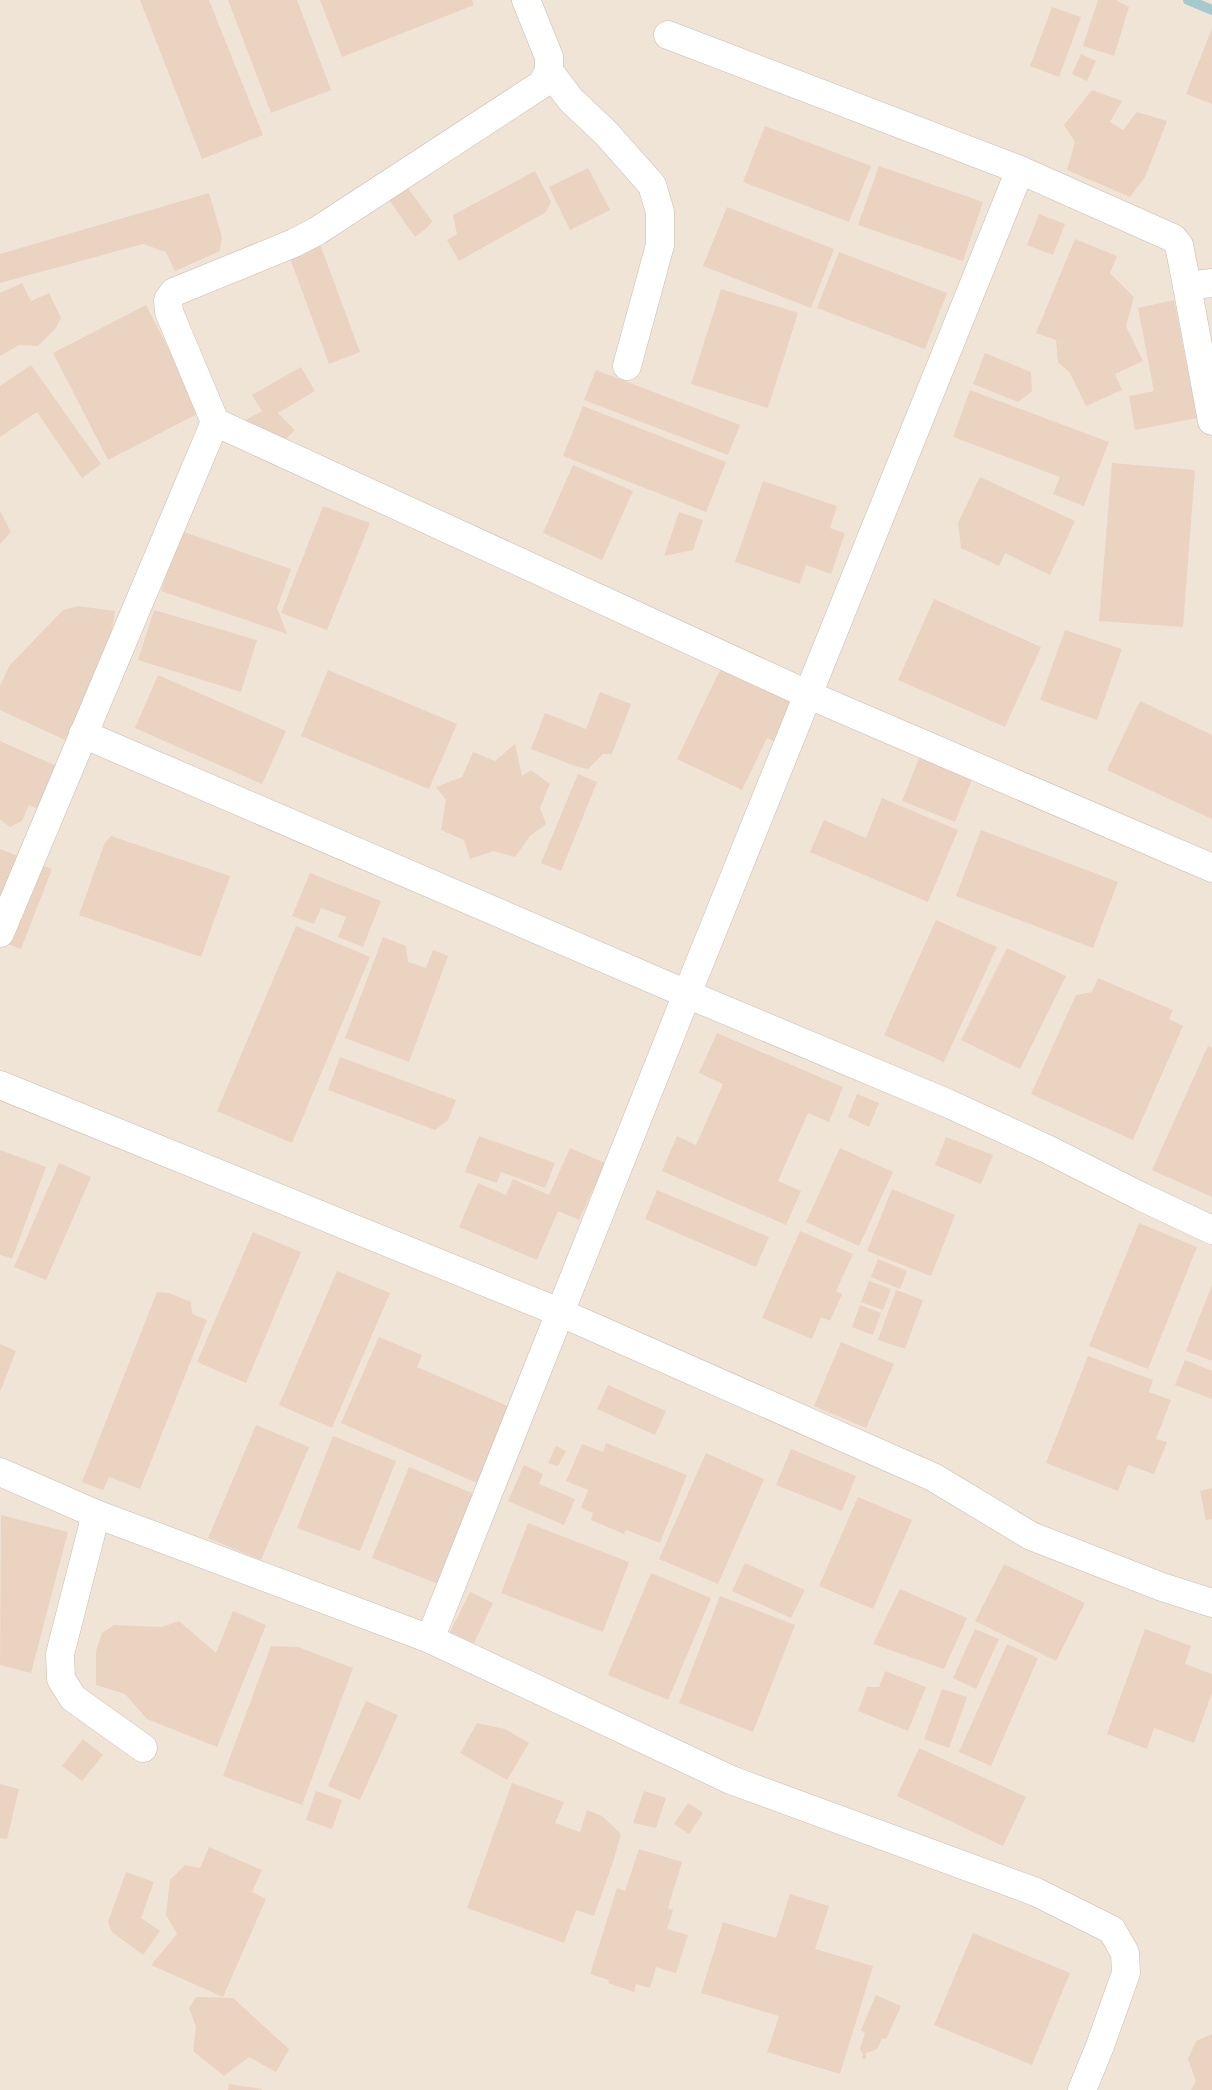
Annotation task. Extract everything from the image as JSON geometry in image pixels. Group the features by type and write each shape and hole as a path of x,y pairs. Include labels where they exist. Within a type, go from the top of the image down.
{"street":[{"path":"526,0 549,57 549,71 542,84 316,231 294,243 174,292 168,300 169,312 215,422 809,695 1212,868"},
{"path":"668,35 1020,170 1173,238 1200,284 1212,421"},
{"path":"549,71 571,100 606,133 652,186 660,212 660,245 627,366"},
{"path":"430,1639 559,1312 1020,170"},
{"path":"0,932 215,422"},
{"path":"83,734 687,994 947,1103 1047,1149 1212,1230"},
{"path":"0,1085 559,1312 933,1477 1031,1536 1162,1587 1212,1603"},
{"path":"0,1472 96,1514 430,1639 731,1780 1036,1892 1112,1930 1125,1953 1126,1973 1082,2090"},
{"path":"96,1514 60,1654 61,1679 73,1698 143,1748"}],"shaded area":[{"path":"0,0 1212,0 1212,2090 0,2090"}],"building":[{"path":"140,0 209,0 263,135 202,159"},
{"path":"228,0 297,0 331,90 271,113"},
{"path":"320,0 472,0 474,5 342,57"},
{"path":"1098,0 1116,0 1129,7 1114,56 1083,46"},
{"path":"1052,7 1081,17 1059,77 1030,66"},
{"path":"1212,28 1212,104 1186,94"},
{"path":"1081,54 1096,61 1087,81 1072,74"},
{"path":"1092,90 1122,101 1110,122 1123,130 1137,112 1167,121 1145,177 1130,197 1067,170 1075,142 1064,125"},
{"path":"765,126 871,166 849,222 743,182"},
{"path":"879,166 983,202 963,261 858,225"},
{"path":"588,168 610,210 570,230 549,187"},
{"path":"535,171 551,202 546,212 459,261 447,240 457,234 453,215"},
{"path":"405,184 432,221 428,227 415,237 387,197"},
{"path":"209,193 222,237 220,251 175,271 166,252 143,244 0,283 0,254"},
{"path":"727,207 834,249 811,308 703,266"},
{"path":"1039,214 1065,224 1053,255 1027,245"},
{"path":"318,239 360,352 329,364 287,250"},
{"path":"1075,239 1117,256 1110,273 1134,297 1126,326 1143,361 1115,374 1122,390 1086,406 1070,373 1058,362 1056,340 1036,333"},
{"path":"839,252 947,293 925,349 817,308"},
{"path":"22,283 31,301 49,293 61,318 56,328 38,346 19,345 0,356 0,293"},
{"path":"721,289 798,313 768,408 691,384"},
{"path":"1174,300 1197,418 1135,430 1129,396 1154,391 1138,308"},
{"path":"146,305 201,412 108,460 53,353"},
{"path":"985,353 1031,372 1032,391 1018,402 973,384"},
{"path":"31,365 101,464 82,478 37,412 0,437 0,386"},
{"path":"301,367 315,391 278,413 295,430 268,456 244,421 262,411 252,395"},
{"path":"596,370 740,425 728,455 584,400"},
{"path":"970,390 1109,442 1084,506 1053,494 1060,477 953,437"},
{"path":"583,406 726,462 706,512 563,456"},
{"path":"1112,463 1195,470 1183,627 1099,621"},
{"path":"573,465 633,491 602,560 543,533"},
{"path":"980,477 1075,521 1050,575 1005,553 999,566 961,548 958,523"},
{"path":"763,481 837,506 830,528 845,533 831,574 806,565 800,584 735,562"},
{"path":"323,506 370,523 327,630 281,613"},
{"path":"0,511 11,532 0,544"},
{"path":"679,512 703,520 693,550 664,556"},
{"path":"181,531 291,569 277,608 287,634 161,591"},
{"path":"934,599 1041,647 1005,727 898,680"},
{"path":"78,606 115,611 102,689 76,745 0,710 0,686 10,665 63,610"},
{"path":"154,610 257,640 241,692 138,660"},
{"path":"1065,630 1122,649 1097,720 1040,700"},
{"path":"723,664 804,704 783,746 767,738 742,790 677,759"},
{"path":"328,670 457,724 429,789 301,736"},
{"path":"158,675 286,731 262,784 135,728"},
{"path":"600,692 631,704 612,754 603,754 588,769 531,749 545,713 586,729"},
{"path":"1140,701 1212,735 1212,819 1107,770"},
{"path":"0,741 63,769 43,811 29,805 22,821 10,827 0,819"},
{"path":"515,744 522,776 531,770 550,784 540,808 546,824 530,836 515,857 494,851 470,859 464,840 441,830 446,800 436,787 462,777 473,752 495,761"},
{"path":"922,751 975,772 955,822 902,801"},
{"path":"578,774 597,782 561,871 541,863"},
{"path":"882,798 958,830 928,902 810,852 824,820 866,838"},
{"path":"981,830 1118,882 1093,948 956,896"},
{"path":"111,836 230,876 201,957 79,915 105,842"},
{"path":"0,849 52,869 21,949 0,941"},
{"path":"310,873 381,901 363,947 338,937 346,917 321,908 314,924 292,916"},
{"path":"936,920 997,947 944,1062 884,1035"},
{"path":"296,926 370,957 292,1143 217,1111"},
{"path":"383,937 406,946 408,962 426,968 433,950 448,956 409,1062 345,1038"},
{"path":"1007,948 1066,976 1020,1069 961,1040"},
{"path":"1098,978 1173,1010 1169,1019 1183,1026 1133,1140 1031,1094 1076,995 1092,992"},
{"path":"717,1033 843,1087 829,1122 808,1113 778,1181 801,1191 786,1225 662,1171 677,1136 696,1145 723,1084 699,1073"},
{"path":"1208,1046 1212,1048 1212,1197 1152,1170"},
{"path":"340,1057 456,1100 448,1120 435,1130 328,1090"},
{"path":"857,1094 879,1103 869,1127 848,1117"},
{"path":"479,1136 555,1163 545,1188 501,1172 497,1183 465,1172"},
{"path":"946,1137 993,1155 981,1184 935,1165"},
{"path":"570,1148 605,1163 579,1220 558,1211 537,1260 459,1227 478,1183 506,1195 513,1179 549,1195"},
{"path":"840,1148 893,1172 859,1246 806,1222"},
{"path":"0,1150 46,1167 12,1259 0,1255"},
{"path":"59,1163 91,1177 46,1280 14,1267"},
{"path":"892,1189 955,1215 931,1276 867,1251"},
{"path":"657,1190 769,1237 756,1267 645,1219"},
{"path":"1139,1223 1197,1247 1148,1369 1089,1346"},
{"path":"800,1231 853,1254 836,1291 842,1294 830,1321 821,1317 812,1339 762,1318"},
{"path":"253,1232 301,1252 246,1383 197,1362"},
{"path":"878,1259 907,1271 900,1289 871,1277"},
{"path":"337,1271 390,1293 332,1428 279,1405"},
{"path":"869,1281 891,1289 883,1310 861,1302"},
{"path":"1212,1285 1212,1361 1186,1351"},
{"path":"896,1290 923,1300 905,1349 878,1340"},
{"path":"157,1292 169,1293 191,1302 192,1314 207,1320 140,1489 109,1477 103,1490 82,1482"},
{"path":"860,1305 881,1313 873,1335 852,1327"},
{"path":"379,1337 422,1355 417,1367 510,1407 477,1483 341,1423"},
{"path":"841,1342 894,1364 866,1428 814,1406"},
{"path":"0,1344 16,1351 0,1392"},
{"path":"1088,1356 1153,1380 1149,1392 1171,1400 1156,1439 1167,1442 1154,1474 1128,1465 1118,1491 1046,1463"},
{"path":"1185,1360 1212,1371 1212,1399 1175,1385"},
{"path":"608,1385 666,1411 655,1435 597,1409"},
{"path":"256,1425 309,1447 261,1560 208,1538"},
{"path":"333,1436 396,1461 360,1551 297,1528"},
{"path":"606,1443 687,1475 660,1543 626,1530 624,1534 591,1520 593,1513 581,1508 588,1490 566,1481 582,1444 603,1452"},
{"path":"556,1446 566,1451 558,1466 548,1463"},
{"path":"791,1449 856,1476 842,1511 776,1485"},
{"path":"706,1453 764,1479 718,1584 659,1559"},
{"path":"524,1465 543,1474 539,1484 575,1499 564,1525 508,1501"},
{"path":"409,1467 477,1495 441,1585 372,1558"},
{"path":"1212,1488 1212,1519 1206,1520 1200,1491"},
{"path":"858,1497 912,1520 873,1609 819,1586"},
{"path":"1,1515 68,1532 31,1673 0,1665"},
{"path":"528,1523 629,1562 603,1632 501,1593"},
{"path":"745,1563 805,1590 791,1618 732,1591"},
{"path":"1004,1564 1085,1603 1056,1661 975,1621"},
{"path":"651,1573 711,1598 668,1700 608,1675"},
{"path":"900,1589 967,1618 944,1669 873,1644"},
{"path":"470,1592 493,1603 474,1643 450,1632"},
{"path":"720,1596 795,1625 753,1732 679,1703"},
{"path":"233,1611 266,1625 217,1747 147,1719 125,1694 96,1685 96,1651 102,1633 114,1625 162,1627 179,1621 216,1653"},
{"path":"975,1629 999,1639 976,1689 953,1678"},
{"path":"1145,1629 1191,1646 1185,1664 1212,1674 1212,1693 1194,1743 1154,1728 1147,1749 1107,1734"},
{"path":"1007,1644 1038,1658 991,1766 959,1752"},
{"path":"271,1646 298,1647 353,1668 302,1805 223,1776"},
{"path":"885,1671 926,1687 908,1731 858,1711 867,1687 879,1687"},
{"path":"942,1689 967,1697 949,1748 924,1739"},
{"path":"366,1701 398,1715 360,1800 328,1786"},
{"path":"477,1723 505,1729 529,1743 507,1780 460,1753"},
{"path":"83,1739 103,1755 82,1781 62,1766"},
{"path":"919,1748 1026,1797 1003,1846 897,1796"},
{"path":"512,1783 564,1802 555,1823 580,1832 587,1810 602,1816 621,1834 594,1916 576,1910 564,1943 467,1908"},
{"path":"0,1784 19,1789 7,1839 0,1838"},
{"path":"316,1791 342,1800 332,1829 306,1820"},
{"path":"644,1791 666,1798 656,1828 633,1823"},
{"path":"688,1803 703,1813 689,1834 674,1824"},
{"path":"209,1847 262,1870 252,1892 266,1899 223,1997 151,1965 177,1934 166,1915 170,1880 185,1865 200,1868"},
{"path":"639,1849 682,1862 668,1908 673,1910 667,1929 688,1935 676,1973 656,1967 650,1988 636,1984 634,1992 608,1983 609,1980 590,1974 617,1888 625,1891"},
{"path":"126,1872 154,1882 141,1918 160,1931 143,1955 112,1932 108,1922"},
{"path":"790,1894 829,1906 815,1949 873,1966 840,2074 767,2052 779,2016 701,1993 723,1922 776,1938"},
{"path":"973,1933 1070,1973 1032,2065 934,2025"},
{"path":"876,1995 901,2006 886,2039 882,2038 877,2049 866,2053 866,2059 862,2058 863,2054 860,2049 865,2033 861,2030"},
{"path":"196,1997 233,1998 289,2049 276,2072 249,2057 224,2076 193,2051 196,2027 189,2008"},
{"path":"1212,2034 1212,2090 1191,2090 1196,2081 1188,2059 1196,2041"},
{"path":"229,2084 262,2089 262,2090 228,2090"}],"waterway":[{"path":"1188,0 1212,10"}]}
